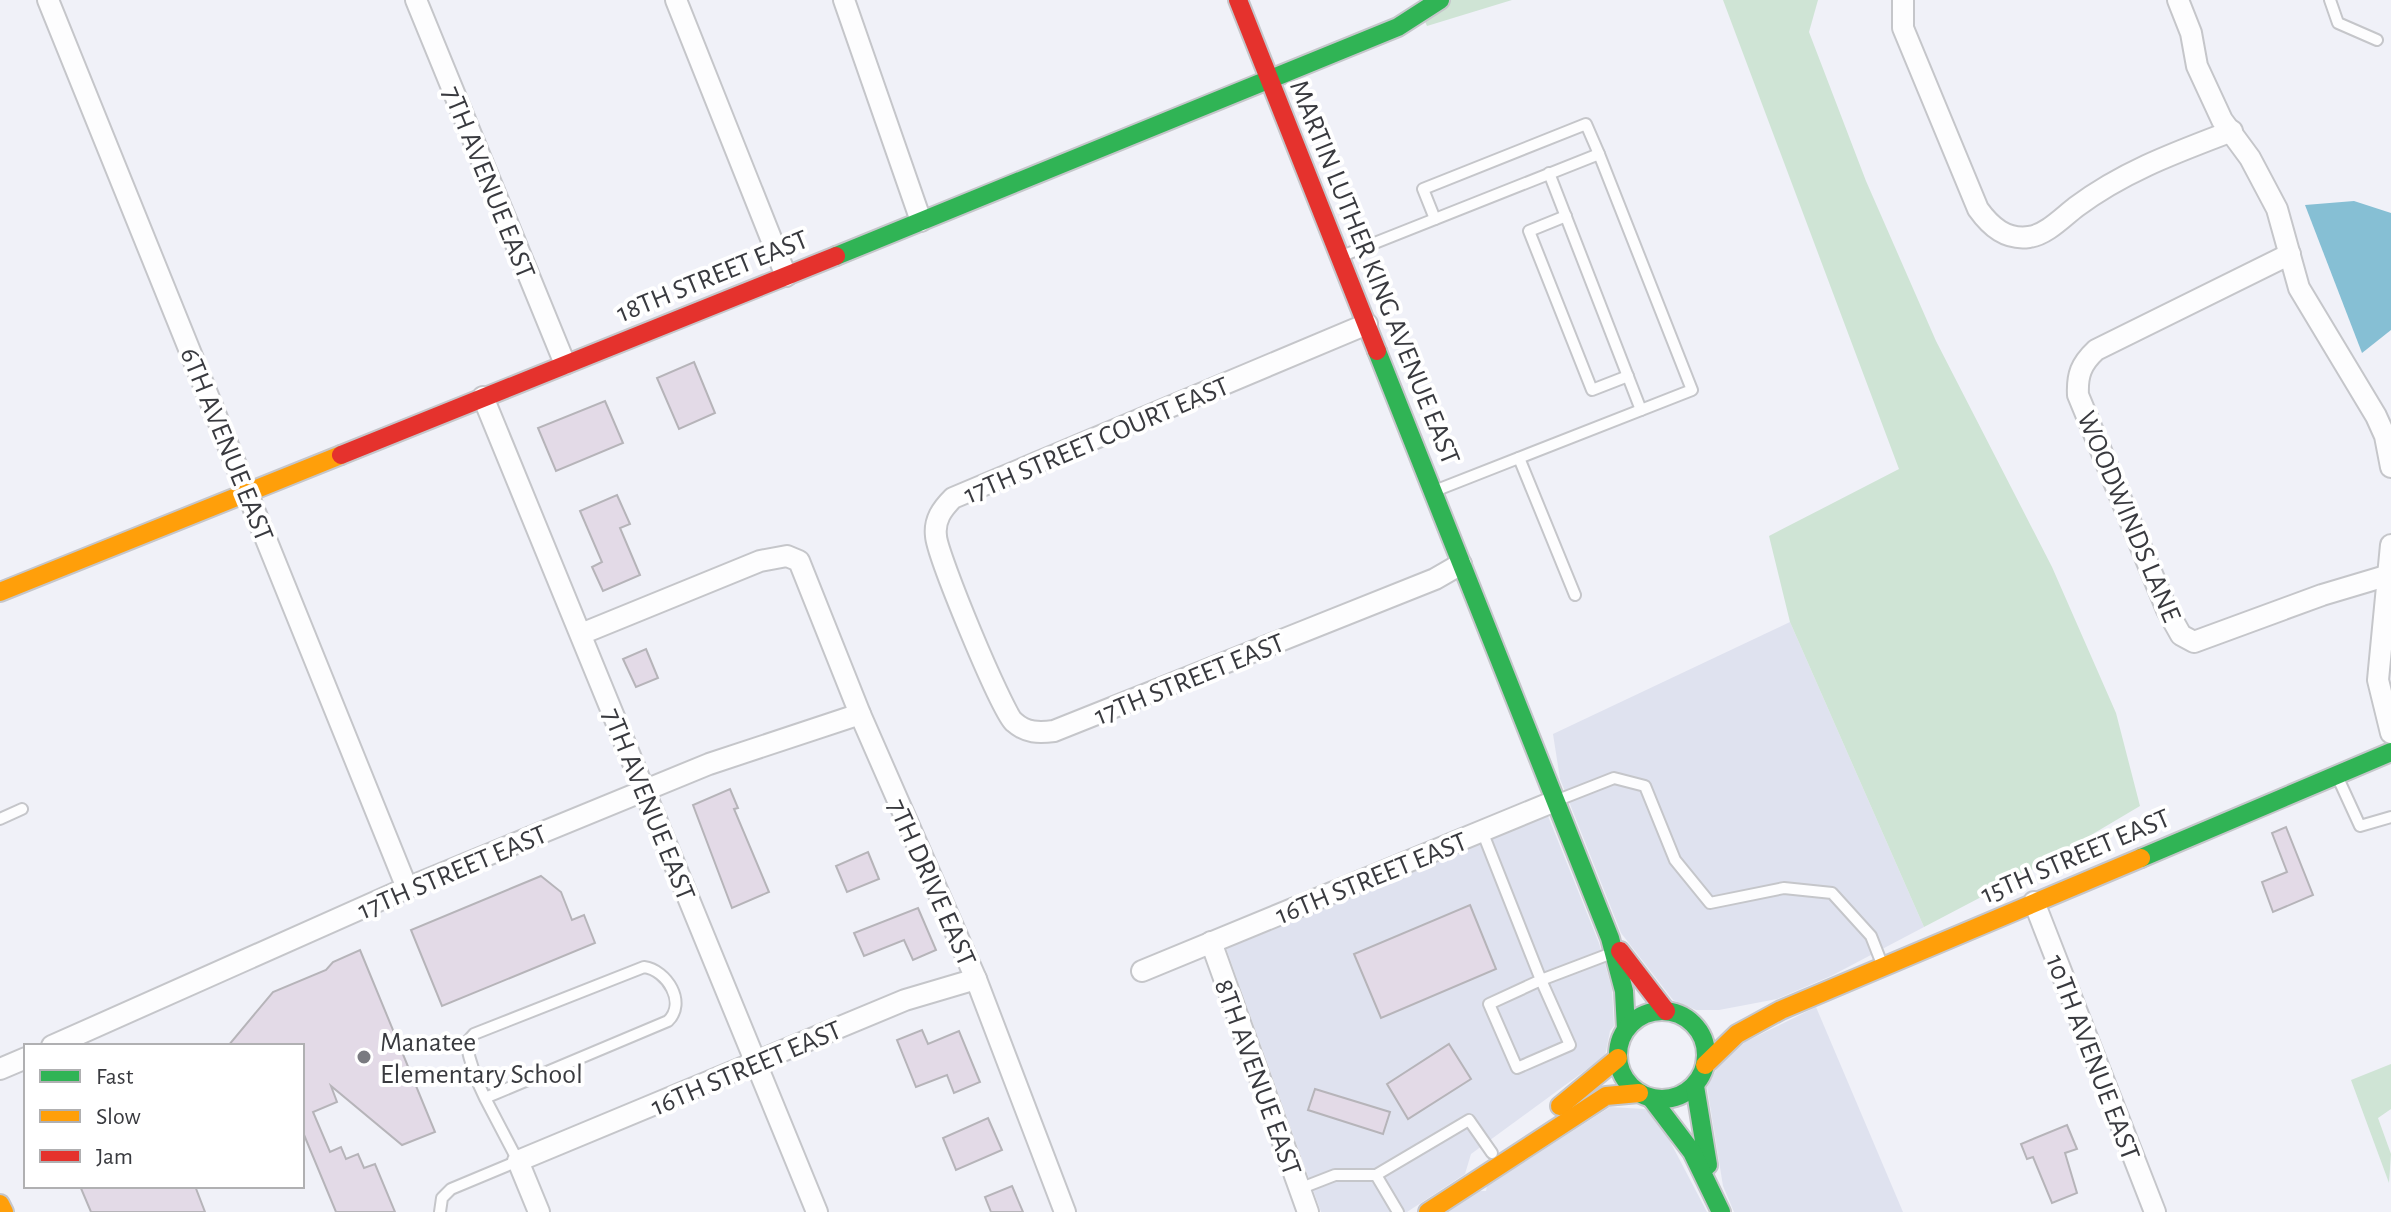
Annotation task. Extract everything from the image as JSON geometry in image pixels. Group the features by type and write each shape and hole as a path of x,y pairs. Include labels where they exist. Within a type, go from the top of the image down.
{"street":[{"name":"6TH AVENUE EAST","path":"48,0 407,888"},
{"name":"7TH AVENUE EAST","path":"416,0 565,364"},
{"path":"676,0 786,276"},
{"path":"844,0 921,221"},
{"name":"MARTIN LUTHER KING AVENUE EAST","path":"1238,0 1612,945"},
{"name":"18TH STREET EAST","path":"0,592 1398,27 1440,0"},
{"path":"1903,0 1903,28 1978,209 1988,224 2011,237 2036,236 2101,188 2138,167 2232,131"},
{"path":"2178,0 2191,33 2197,66 2222,120 2232,131 2277,209 2299,288 2385,436 2391,467"},
{"name":"WOODWINDS LANE","path":"2290,254 2096,350 2085,360 2078,373 2078,395 2167,610 2187,639 2194,642 2322,595 2389,575"},
{"name":"17TH STREET COURT EAST","path":"969,625 936,539 937,520 953,498 1367,324"},
{"name":"7TH AVENUE EAST","path":"483,397 817,1212"},
{"path":"2391,545 2378,680 2391,733"},
{"name":"7TH DRIVE EAST","path":"581,634 760,561 793,557 806,572 860,714 976,979 1065,1212"},
{"name":"17TH STREET EAST","path":"969,625 1010,718 1031,732 1054,731 1435,579 1461,564"},
{"name":"17TH STREET EAST","path":"56,1044 407,888 709,764 860,714"},
{"name":"15TH STREET EAST","path":"1705,1065 1737,1034 1781,1010 2391,752"},
{"name":"16TH STREET EAST","path":"1142,971 1555,801"},
{"name":"10TH AVENUE EAST","path":"2034,902 2155,1212"},
{"name":"8TH AVENUE EAST","path":"1211,942 1308,1212"},
{"path":"1428,1212 1606,1096 1675,1098 1695,1086 1705,1065 1704,1041 1690,1021 1666,1011 1612,945"},
{"path":"1612,945 1627,1006 1626,1029 1618,1058 1624,1078 1672,1119 1721,1212"},
{"name":"16TH STREET EAST","path":"518,1161 905,1000 976,979"},
{"name":"15TH STREET EAST","path":"1690,1021 1720,1021 1781,1010"},
{"path":"1626,1029 1642,1016 1666,1011"},
{"path":"1476,1180 1478,1163 1570,1098 1618,1058"},
{"path":"0,1069 24,1059"},
{"path":"1695,1086 1712,1190"},
{"path":"518,1161 539,1212"},
{"path":"0,1204 4,1212"}],"lane":[{"path":"2330,0 2338,23 2377,40"},
{"path":"1433,492 1692,390 1586,124 1423,189 1435,219"},
{"path":"1340,257 1599,154"},
{"path":"1549,173 1641,410"},
{"path":"1566,216 1529,231 1592,390 1628,376"},
{"path":"1519,458 1575,595"},
{"path":"2337,775 2360,826 2391,817"},
{"path":"1555,801 1614,778 1645,786 1675,860 1710,903 1784,888 1832,893 1871,936 1883,966"},
{"path":"0,819 22,809"},
{"path":"1482,831 1541,980 1570,1045 1517,1068 1489,1004 1541,980 1612,945"},
{"path":"440,1212 442,1198 451,1189 518,1161 485,1098 466,1043 474,1034 644,967 657,968 666,977 677,1005 675,1014 668,1021 485,1098"},
{"path":"1299,1189 1335,1175 1376,1175 1469,1120 1492,1153"},
{"path":"1376,1175 1398,1212"}],"shaded area":[{"path":"1790,622 1924,927 1831,976 1777,999 1719,1010 1696,1010 1673,1000 1621,933 1560,779 1553,734"},
{"path":"1548,816 1599,943 1612,989 1614,1026 1605,1056 1471,1154 1465,1174 1407,1212 1321,1212 1226,948"},
{"path":"1816,1007 1903,1212 1734,1212 1723,1186 1707,1087 1717,1068 1745,1042"},
{"path":"1610,1107 1645,1109 1662,1126 1707,1212 1447,1212 1479,1191 1486,1191 1487,1186"}],"green space":[{"path":"1428,0 1512,0 1427,26 1418,5"},
{"path":"1723,0 1818,0 1809,32 1866,181 1936,341 2052,567 2116,713 2140,806 2027,873 1924,927 1790,622 1769,536 1899,469"},
{"path":"2391,1064 2391,1109 2378,1118 2391,1154 2389,1183 2351,1080"}],"water":[{"path":"2354,201 2391,213 2391,330 2362,353 2305,205"}],"building":[{"path":"694,362 715,413 679,429 657,378"},
{"path":"605,401 623,443 556,471 538,428"},
{"path":"617,495 630,524 620,528 640,575 603,591 592,567 602,562 580,511"},
{"path":"646,649 658,678 636,687 623,659"},
{"path":"730,789 738,808 734,809 769,892 732,908 693,805"},
{"path":"2286,827 2313,895 2273,912 2262,882 2287,872 2272,833"},
{"path":"868,852 879,879 847,892 836,866"},
{"path":"541,876 561,892 572,920 584,915 595,943 442,1006 411,930"},
{"path":"1470,905 1496,969 1381,1018 1354,954"},
{"path":"918,908 936,950 913,960 904,940 864,956 854,933"},
{"path":"360,950 435,1132 402,1145 331,1086 337,1102 313,1112 330,1152 341,1147 346,1159 358,1154 364,1168 375,1164 395,1212 336,1212 304,1135 304,1044 230,1044 273,992 326,970 333,962"},
{"path":"922,1030 928,1044 959,1031 980,1082 954,1093 947,1075 916,1087 897,1040"},
{"path":"1449,1044 1471,1079 1408,1119 1387,1084"},
{"path":"1315,1089 1390,1112 1383,1134 1308,1110"},
{"path":"988,1118 1002,1150 956,1170 943,1138"},
{"path":"2067,1125 2077,1149 2065,1153 2077,1193 2052,1203 2033,1157 2027,1159 2021,1144"},
{"path":"1012,1186 1023,1212 991,1212 985,1197"},
{"path":"81,1188 196,1188 205,1212 91,1212"}],"traffic: fast":[{"path":"836,256 1398,27 1440,0"},
{"path":"1377,351 1610,938 1624,991 1626,1029"},
{"path":"2141,858 2391,752"},
{"path":"1662,1011 1679,1014 1693,1024 1703,1038 1706,1055 1703,1072 1693,1086 1679,1096 1662,1099 1645,1096 1631,1086 1621,1072 1618,1055 1621,1038 1631,1024 1645,1014 1662,1011"},
{"path":"1695,1086 1708,1165"},
{"path":"1651,1098 1692,1152 1721,1212"}],"traffic: slow":[{"path":"0,592 341,455"},
{"path":"1705,1065 1737,1034 1781,1010 2141,858"},
{"path":"1560,1106 1618,1058"},
{"path":"1428,1212 1606,1096 1639,1093"},
{"path":"0,1204 4,1212"}],"traffic: jam":[{"path":"1238,0 1377,351"},
{"path":"341,455 836,256"},
{"path":"1620,951 1666,1011"}],"place":[{"name":"Manatee Elementary School","path":"364,1057"}]}
